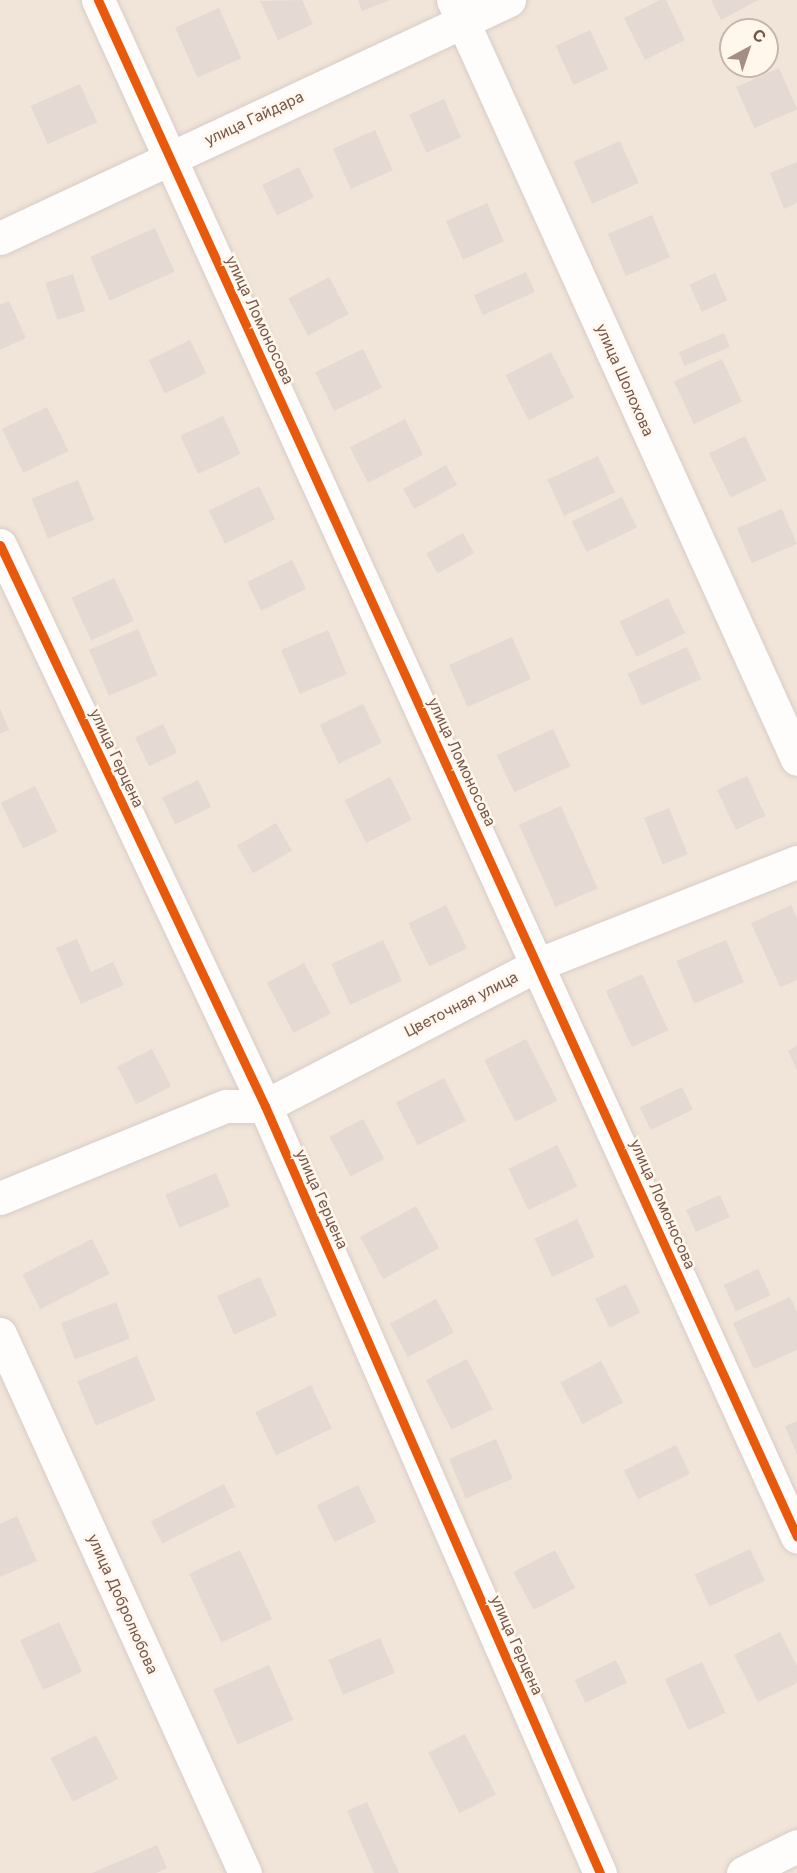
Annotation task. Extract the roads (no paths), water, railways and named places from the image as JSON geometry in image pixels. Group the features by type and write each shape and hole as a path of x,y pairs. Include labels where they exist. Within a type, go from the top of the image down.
{"street":[{"name":"улица Ломоносова","path":"98,0 539,964 797,1537"},
{"name":"улица Гайдара","path":"0,238 169,157 458,10 509,0"},
{"name":"улица Шолохова","path":"458,10 797,759"},
{"name":"улица Герцена","path":"0,545 265,1106 600,1873"},
{"name":"Цветочная улица","path":"265,1106 539,964 797,862"},
{"path":"0,1198 226,1106 265,1106"},
{"name":"улица Добролюбова","path":"0,1334 245,1873"},
{"path":"742,1873 797,1846"}]}
